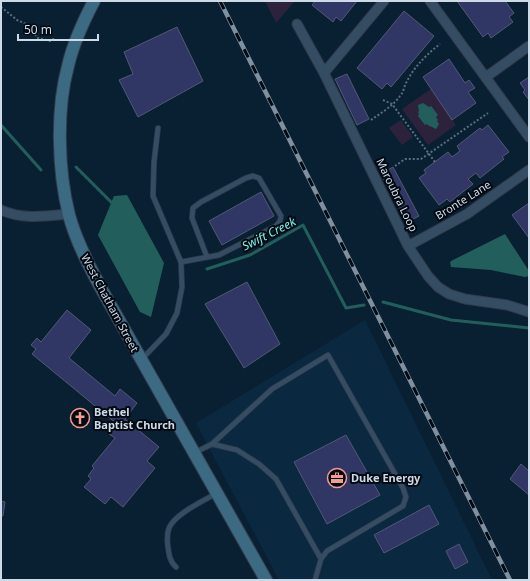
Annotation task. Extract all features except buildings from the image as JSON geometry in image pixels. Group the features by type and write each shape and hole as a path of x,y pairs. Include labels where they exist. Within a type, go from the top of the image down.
{"street":[{"name":"West Chatham Street","path":"94,1 81,29 68,66 60,119 61,158 69,214 80,246 90,267 266,580"},
{"path":"324,73 384,1"},
{"path":"430,1 529,137"},
{"name":"Maroubra Loop","path":"297,24 324,73 408,246 428,276 438,287 449,294 465,299 507,305 529,312"},
{"path":"486,77 529,46"},
{"name":"Bronte Lane","path":"408,246 467,214 529,170"},
{"path":"1,210 16,216 26,217 69,214"}],"lane":[{"path":"141,360 166,334 177,313 182,287 181,262 153,196 154,162 158,128"},
{"path":"181,262 219,255 276,226 280,222 280,216 259,178 253,176 246,178 201,202 193,208 192,218 207,257"},
{"path":"194,453 212,444 272,389 328,355 399,481 406,497 403,506 327,552 322,559 315,580"},
{"path":"212,444 237,450 259,464 276,479 322,559"},
{"path":"176,567 172,563 168,553 167,539 169,528 187,510 217,493"}],"path":[{"path":"1,7 17,20 26,24 38,38 50,41 55,38"},
{"path":"371,120 402,95 407,81 417,66 429,52 440,44"},
{"path":"383,100 392,104 435,162"},
{"path":"395,166 405,159 421,159 429,155 488,112"}],"shaded area":[{"path":"265,1 294,1 294,2 276,23"},
{"path":"431,89 456,125 428,145 402,109"},
{"path":"423,103 429,107 431,106 438,115 436,117 439,124 436,129 427,124 425,125 418,116 418,105"},
{"path":"401,120 413,137 402,145 389,128"},
{"path":"127,195 164,263 151,317 140,312 98,235 114,196"},
{"path":"505,234 529,271 529,276 525,277 491,270 451,267 450,262 453,260"},
{"name":"Duke Energy","path":"365,320 492,580 279,580 196,423"}],"waterway":[{"name":"Swift Creek","path":"1,125 41,170"},
{"name":"Swift Creek","path":"76,167 114,205"},
{"name":"Swift Creek","path":"207,269 250,255 303,225 346,308 364,305"},
{"name":"Swift Creek","path":"383,302 451,320 529,328"}],"railway":[{"path":"220,1 510,580"}],"place":[{"name":"Bethel Baptist Church","path":"80,418"},
{"name":"Duke Energy","path":"337,478"}]}
